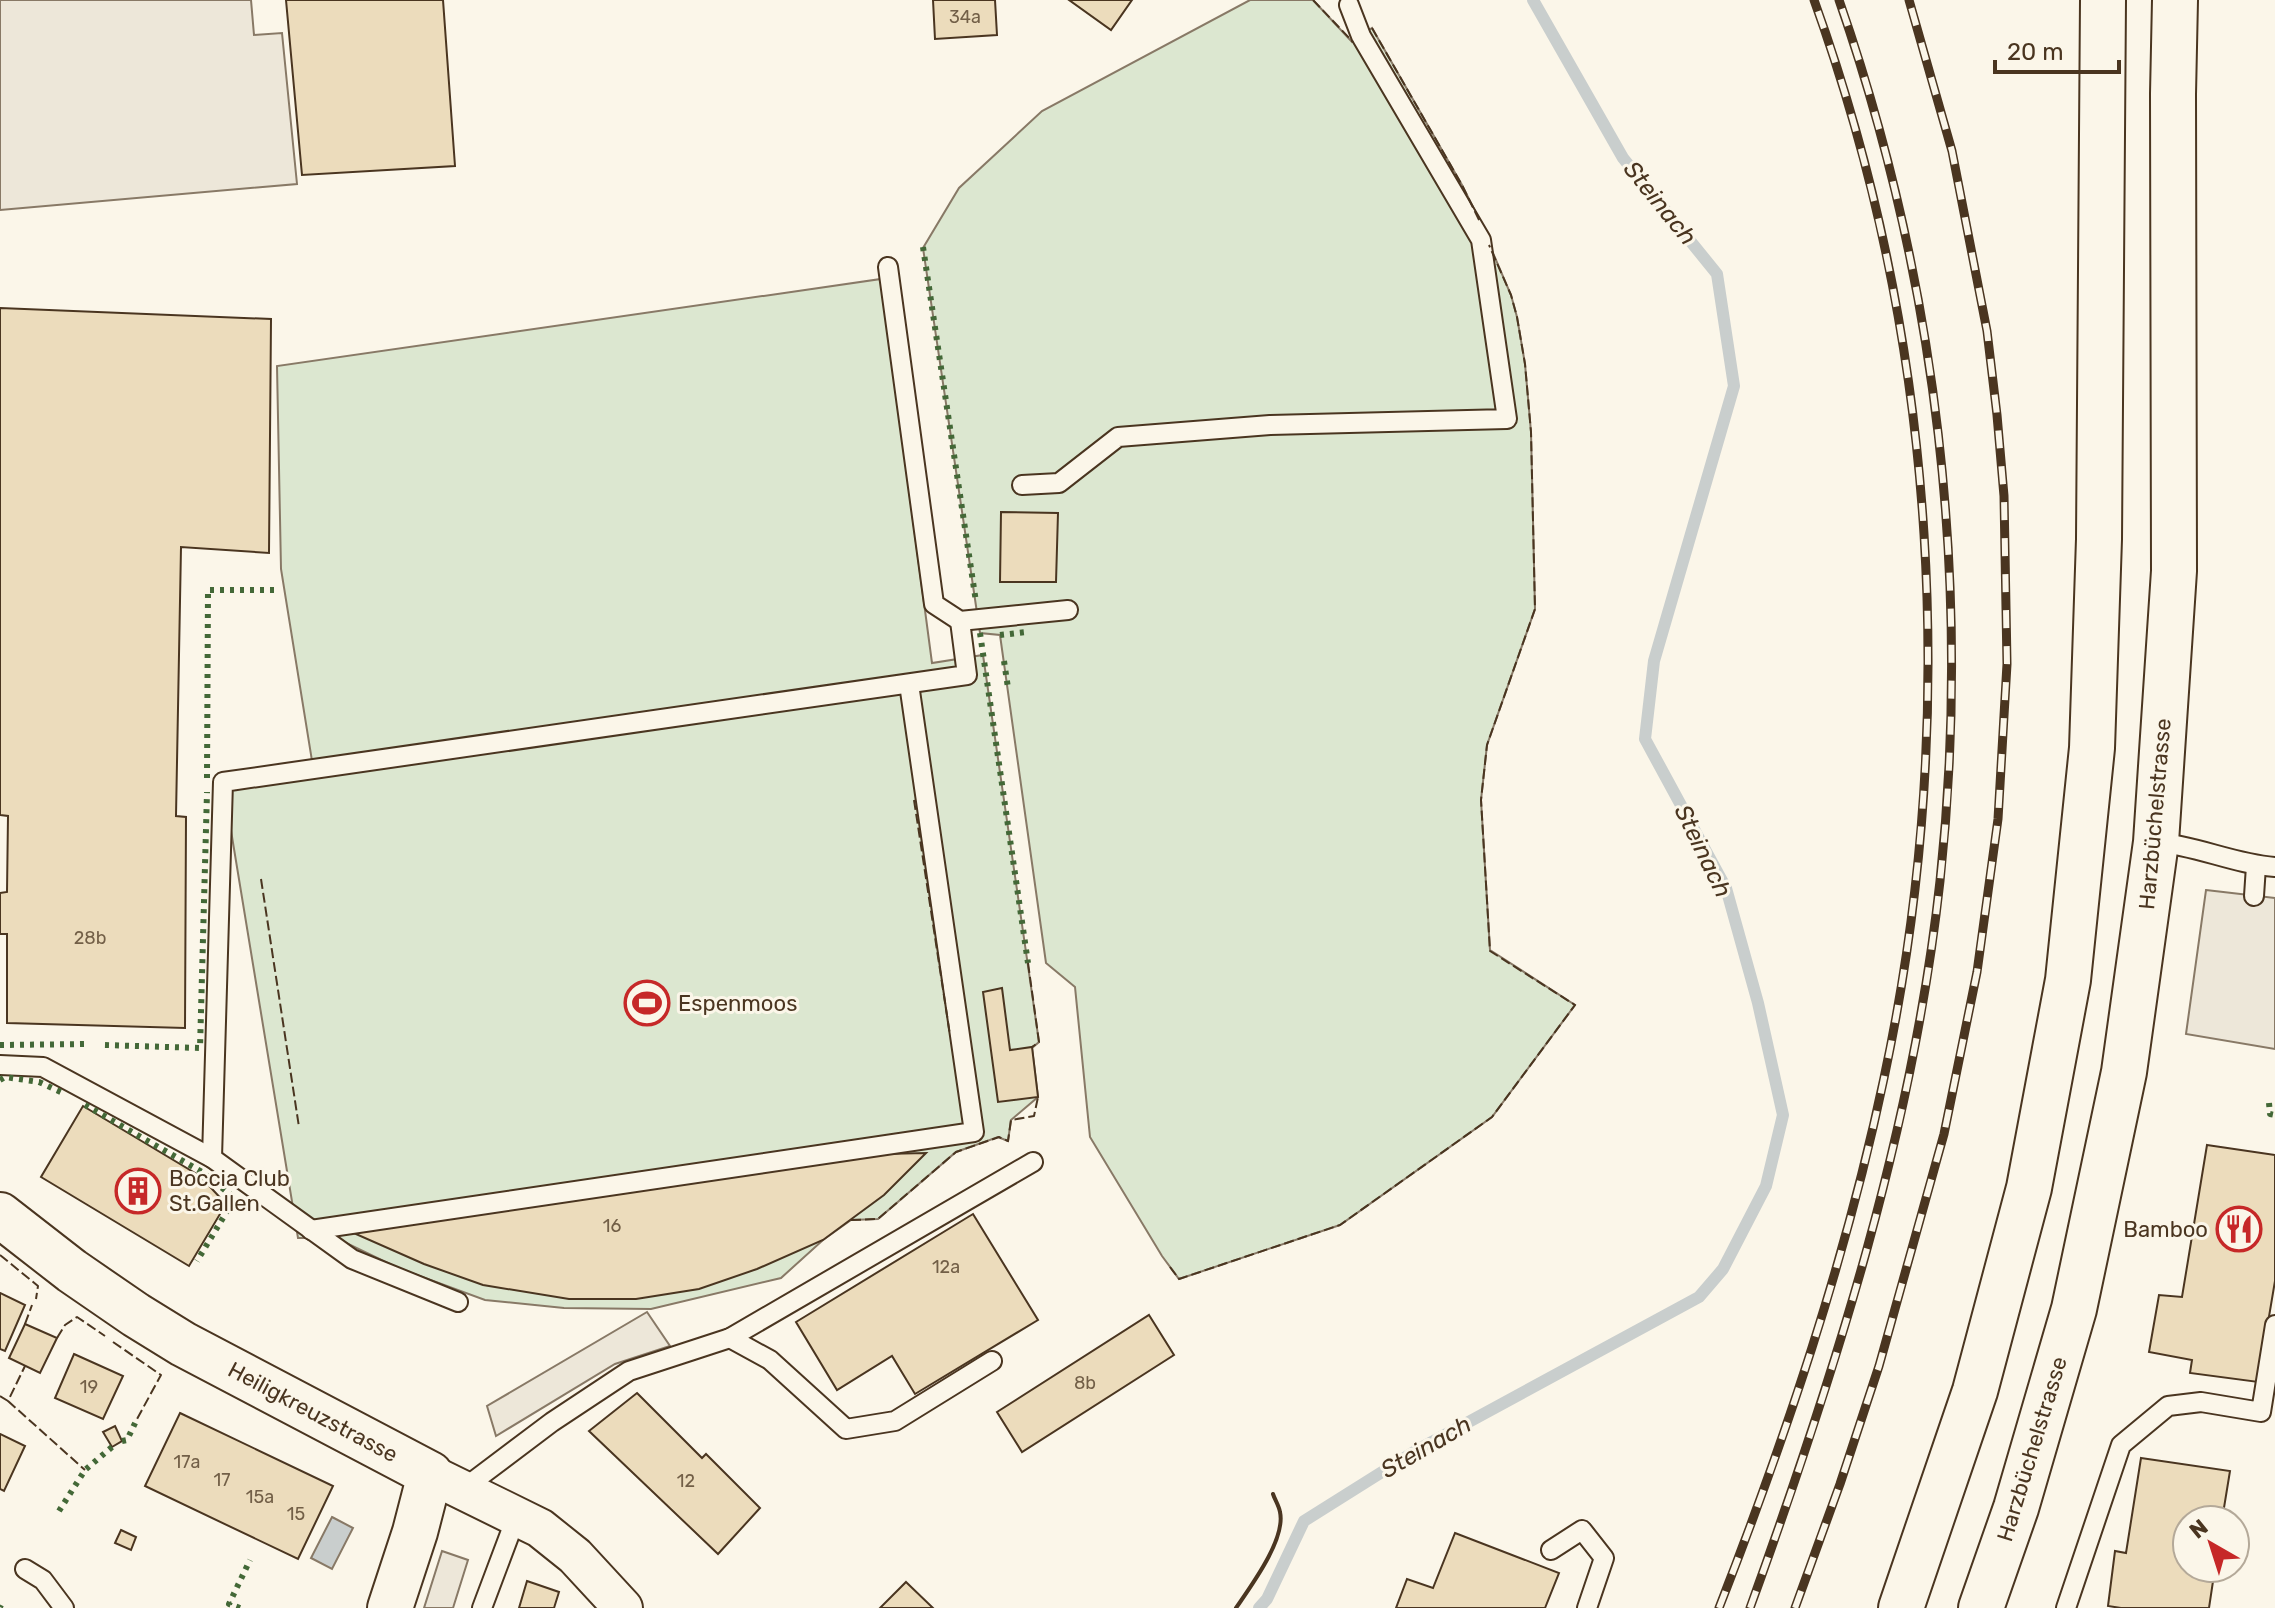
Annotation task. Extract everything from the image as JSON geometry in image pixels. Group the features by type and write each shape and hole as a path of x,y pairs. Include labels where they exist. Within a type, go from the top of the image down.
{"main road":[{"path":"1901,1608 1975,1391 2029,1188 2068,980 2093,733 2099,539 2103,0"},
{"name":"Harzbüchelstrasse","path":"1981,1608 2016,1508 2074,1309 2124,1072 2156,842 2174,571 2175,0"},
{"name":"Heiligkreuzstrasse","path":"0,1215 72,1271 183,1344 446,1482"},
{"path":"390,1608 415,1532 446,1482"}],"street":[{"name":"Heiligkreuzstrasse","path":"446,1482 540,1528 575,1556 623,1608"}],"lane":[{"path":"1022,485 1059,483 1118,437 1270,425 1507,419 1481,240 1361,36 1349,5"},
{"path":"888,267 934,604 960,621 1068,610"},
{"path":"212,1158 223,782 967,675 960,621"},
{"path":"311,1230 974,1132 909,684"},
{"path":"2156,842 2182,844 2256,866 2275,867"},
{"path":"2254,896 2256,866"},
{"path":"0,1065 43,1067 212,1158 352,1259 458,1302"},
{"path":"446,1482 552,1422 629,1371 730,1338 1033,1162"},
{"path":"2066,1608 2121,1445 2168,1406 2201,1402 2261,1412 2275,1325"},
{"path":"730,1338 770,1360 846,1429 895,1421 992,1361"},
{"path":"482,1608 517,1515"},
{"path":"1551,1550 1582,1530 1604,1558 1587,1608"},
{"path":"25,1569 43,1580 64,1608"}],"green space":[{"path":"1250,0 1313,0 1352,42 1372,28 1462,185 1511,295 1525,364 1531,432 1535,609 1487,745 1481,800 1490,950 1575,1005 1492,1117 1340,1225 1179,1279 1090,1137 1075,987 1046,963 1000,635 980,633 923,248 959,188 1042,111"},
{"name":"Espenmoos","path":"881,279 932,663 983,655 1039,1042 1032,1048 1038,1097 1011,1120 1008,1141 998,1137 956,1152 878,1219 851,1220 823,1240 781,1278 651,1309 564,1308 485,1300 398,1268 336,1238 298,1238 223,782 313,767 281,569 277,366"}],"shaded area":[{"path":"0,0 251,0 254,35 282,33 297,184 0,210"},
{"path":"2206,890 2275,898 2275,1049 2186,1034"},
{"path":"647,1312 670,1346 615,1364 496,1436 487,1406"},
{"path":"332,1517 353,1528 332,1569 311,1558"},
{"path":"442,1551 468,1560 453,1608 424,1608"}],"building":[{"path":"286,0 443,0 455,166 302,175"},
{"path":"933,0 995,0 997,35 935,39"},
{"path":"1069,0 1132,0 1111,30"},
{"path":"0,308 271,319 269,553 181,547 176,816 186,817 185,1028 7,1023 7,934 0,934 0,893 7,892 8,816 0,815"},
{"path":"1001,512 1058,513 1056,582 1000,582"},
{"path":"1002,988 1010,1050 1032,1047 1038,1097 998,1102 983,992"},
{"name":"Boccia Club St.Gallen","path":"83,1106 200,1176 226,1204 189,1266 41,1177"},
{"path":"2207,1145 2275,1155 2275,1281 2258,1382 2190,1373 2192,1360 2149,1352 2159,1295 2182,1297"},
{"path":"926,1153 884,1195 823,1240 757,1269 699,1289 636,1299 569,1299 483,1285 424,1264 349,1231 838,1155"},
{"path":"973,1214 1038,1320 915,1394 892,1356 837,1390 796,1322"},
{"path":"0,1293 25,1305 5,1351 0,1349"},
{"path":"1149,1315 1174,1355 1022,1452 997,1412"},
{"path":"25,1324 57,1338 40,1373 9,1358"},
{"path":"74,1354 123,1376 103,1419 55,1398"},
{"path":"637,1393 702,1458 706,1454 760,1508 718,1554 589,1431"},
{"path":"180,1413 333,1486 298,1559 145,1486"},
{"path":"115,1426 122,1441 112,1447 103,1432"},
{"path":"0,1434 25,1446 4,1491 0,1489"},
{"path":"2141,1458 2230,1471 2225,1504 2171,1504 2171,1584 2213,1584 2209,1608 2108,1606 2115,1551 2126,1553"},
{"path":"121,1530 136,1537 131,1550 115,1543"},
{"path":"1455,1533 1559,1573 1545,1608 1396,1608 1407,1579 1433,1588"},
{"path":"527,1581 559,1592 554,1608 519,1608"},
{"path":"906,1582 933,1608 880,1608"}],"waterway":[{"name":"Steinach","path":"1259,1608 1267,1599 1304,1521 1417,1450 1699,1297 1723,1269 1766,1186 1783,1115 1758,1003 1726,888 1645,739 1654,661 1734,386 1717,274 1623,158 1533,0"}],"railway":[{"path":"1719,1608 1791,1412 1852,1213 1884,1078 1908,944 1923,808 1928,671 1924,534 1911,398 1888,263 1856,130 1814,0"},
{"path":"1750,1608 1812,1430 1867,1250 1890,1158 1928,974 1940,881 1949,769 1952,658 1948,546 1938,434 1922,324 1901,214 1873,106 1839,0"},
{"path":"1795,1608 1879,1366 1944,1134 1977,972 1998,819 2007,664 2004,496 1997,415 1987,331 1952,151 1909,0"}],"hedge":[{"path":"923,247 976,602"},
{"path":"207,778 208,590 279,590"},
{"path":"1000,635 1027,632"},
{"path":"980,633 1028,963"},
{"path":"1004,661 1008,688"},
{"path":"105,1045 200,1048 207,792"},
{"path":"0,1045 87,1044"},
{"path":"0,1080 5,1077 39,1082 65,1094"},
{"path":"2269,1103 2270,1114 2275,1115"},
{"path":"85,1105 202,1172 235,1198 197,1261"},
{"path":"122,1441 127,1440 137,1419"},
{"path":"59,1511 85,1470 112,1447"},
{"path":"240,1608 229,1604 250,1560"}],"fence":[{"path":"1313,0 1353,42"},
{"path":"1372,28 1480,222"},
{"path":"1170,1267 1179,1279 1340,1225 1492,1117 1575,1005 1490,951 1481,800 1487,745 1535,609 1531,432 1525,364 1511,295 1489,245"},
{"path":"914,800 950,1035"},
{"path":"261,879 299,1127"},
{"path":"1028,963 1039,1042 1032,1047"},
{"path":"851,1220 878,1219 956,1152 999,1137 1008,1141 1011,1120 1034,1116 1038,1097"},
{"path":"0,1255 38,1286 36,1299"},
{"path":"25,1324 32,1305"},
{"path":"57,1338 65,1325 77,1317 105,1336"},
{"path":"113,1342 161,1375 137,1419"},
{"path":"0,1396 8,1401 25,1366"},
{"path":"8,1401 85,1470"}],"wall":[{"path":"1236,1608 1266,1562 1278,1535 1280,1512 1273,1494"}],"place":[{"name":"Espenmoos","path":"647,1003"},
{"name":"Boccia Club St.Gallen","path":"138,1191"},
{"name":"Bamboo","path":"2239,1229"}]}
